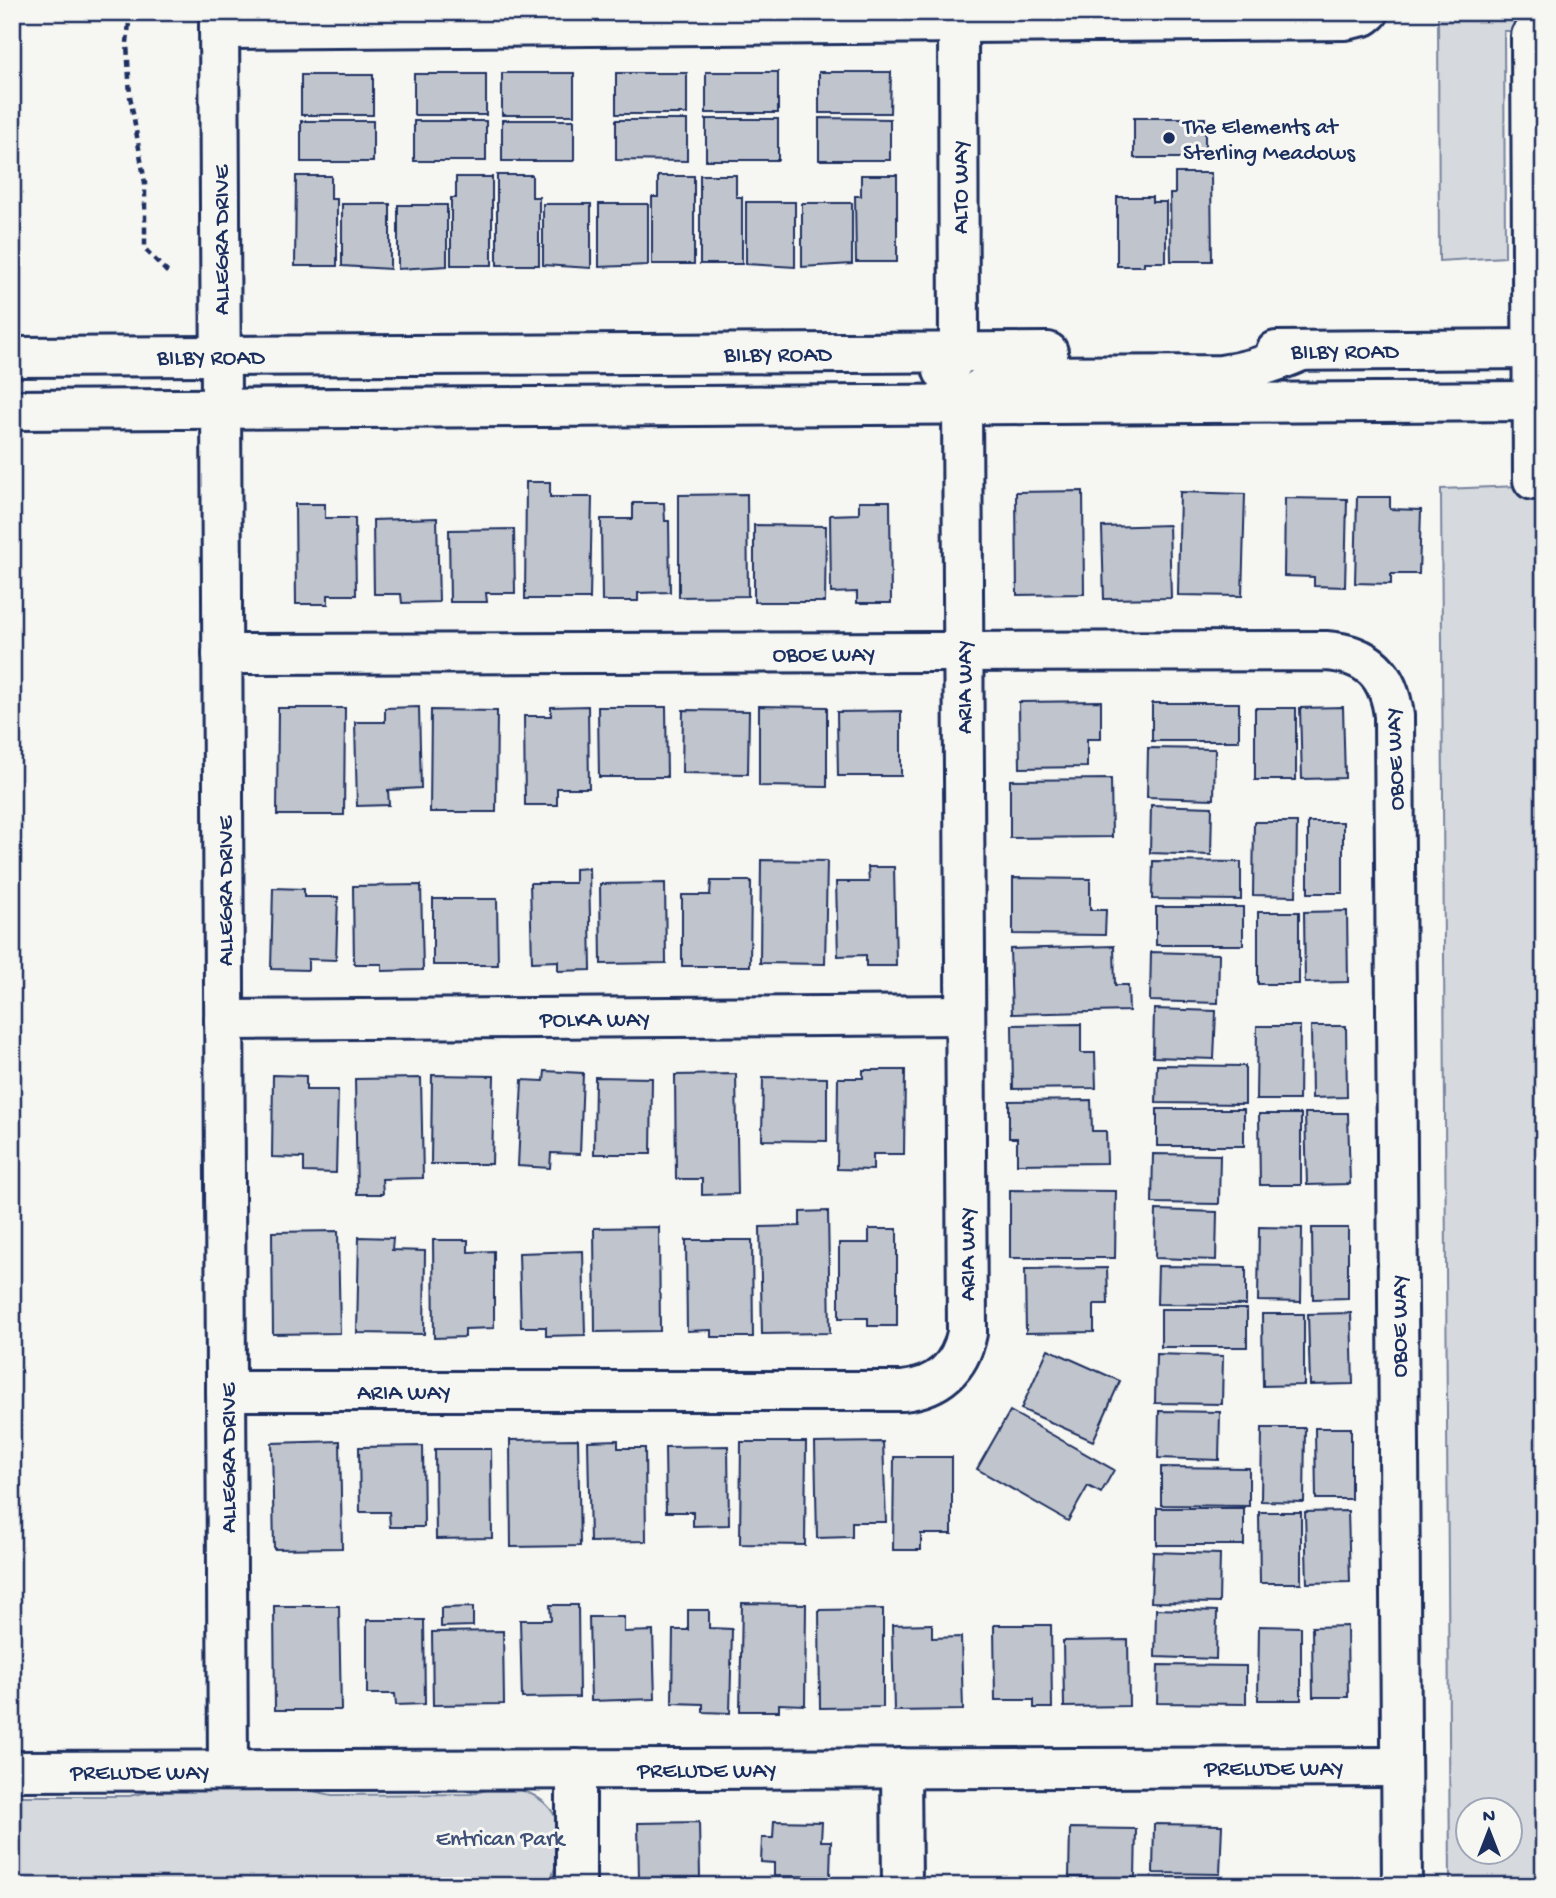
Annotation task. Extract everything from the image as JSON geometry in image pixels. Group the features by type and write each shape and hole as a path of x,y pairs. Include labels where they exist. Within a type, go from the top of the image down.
{"street":[{"path":"219,21 1345,20 1364,16 1369,12"},
{"name":"ALLEGRA DRIVE","path":"219,21 228,1770"},
{"name":"ALTO WAY","path":"958,22 959,352"},
{"path":"1531,36 1538,349 1538,401 1532,480"},
{"name":"BILBY ROAD","path":"12,357 1538,349"},
{"path":"962,404 986,384 1013,376 1221,375 1276,363 1302,351"},
{"path":"640,407 680,390 729,381 922,379 942,372 959,352"},
{"path":"12,410 1538,401"},
{"name":"ARIA WAY","path":"226,1391 903,1391 935,1383 957,1362 967,1333 962,404"},
{"name":"OBOE WAY","path":"222,654 1343,652 1360,658 1374,669 1385,682 1392,698 1394,729 1402,1886"},
{"name":"POLKA WAY","path":"224,1020 965,1015"},
{"name":"PRELUDE WAY","path":"12,1771 1401,1767"},
{"path":"901,1768 902,1886"},
{"path":"576,1769 576,1886"}],"path":[{"path":"130,12 127,43 130,96 145,184 145,248 170,275"}],"green space":[{"path":"1438,12 1544,12 1544,31 1504,31 1505,257 1439,261"},
{"path":"1544,485 1544,1886 1450,1886 1441,489"},
{"name":"Entrican Park","path":"502,1786 539,1798 554,1815 560,1838 550,1886 12,1886 12,1796 129,1796 167,1788 298,1788 332,1795 471,1794"}],"building":[{"path":"706,72 778,72 778,113 706,113"},
{"path":"819,72 891,72 890,113 819,113"},
{"path":"502,73 574,73 574,115 502,115"},
{"path":"616,73 687,73 687,114 616,114"},
{"path":"414,74 486,74 486,115 414,115"},
{"path":"301,75 373,75 373,115 301,115"},
{"path":"819,118 890,119 890,160 819,160"},
{"name":"The Elements at Sterling Meadows","path":"1134,118 1205,118 1205,158 1134,158"},
{"path":"706,119 778,119 778,160 706,160"},
{"path":"502,120 574,120 574,161 502,161"},
{"path":"616,120 687,120 687,161 616,160"},
{"path":"301,121 373,121 373,162 301,162"},
{"path":"414,121 486,121 486,161 414,161"},
{"path":"1175,173 1211,173 1212,261 1171,261 1170,194 1175,194"},
{"path":"497,175 532,175 532,197 539,197 539,265 497,265"},
{"path":"700,175 736,175 736,197 742,197 742,264 700,264"},
{"path":"861,175 897,175 897,262 856,262 855,196 861,196"},
{"path":"296,176 331,176 331,199 337,199 337,266 295,266"},
{"path":"658,176 694,176 694,264 652,264 652,197 658,197"},
{"path":"456,177 492,177 492,265 451,265 451,198 456,198"},
{"path":"1117,197 1152,197 1152,202 1166,202 1166,262 1144,262 1144,266 1117,266"},
{"path":"746,202 795,202 795,267 746,264"},
{"path":"802,203 852,203 852,264 802,267"},
{"path":"342,204 390,204 390,269 342,266"},
{"path":"543,204 591,204 591,268 543,265"},
{"path":"599,204 648,204 648,265 599,267"},
{"path":"398,205 447,205 447,266 398,269"},
{"path":"526,482 550,482 550,497 592,497 590,599 525,599"},
{"path":"1083,491 1084,594 1017,595 1016,492"},
{"path":"1180,492 1245,494 1242,596 1178,595"},
{"path":"747,494 748,596 679,597 679,495"},
{"path":"1357,497 1390,497 1390,509 1421,510 1419,574 1391,574 1391,584 1355,583"},
{"path":"1285,498 1347,499 1345,587 1314,586 1314,577 1284,576"},
{"path":"859,501 890,501 891,603 857,603 857,592 831,593 830,515 859,514"},
{"path":"633,503 664,503 665,521 669,521 670,592 638,593 638,601 602,601 601,519 633,519"},
{"path":"295,504 325,504 325,518 355,518 356,595 328,595 328,604 296,604"},
{"path":"437,518 439,602 402,603 401,594 374,594 373,520"},
{"path":"754,525 826,526 825,602 754,602"},
{"path":"1169,525 1171,598 1104,599 1102,527"},
{"path":"514,529 515,593 486,593 487,602 450,602 449,530"},
{"path":"1101,701 1101,739 1087,739 1087,767 1020,768 1019,702"},
{"path":"1152,703 1239,703 1239,741 1152,741"},
{"path":"588,706 589,788 557,788 557,805 525,805 524,716 551,716 551,707"},
{"path":"759,706 827,707 827,787 759,786"},
{"path":"419,707 421,788 388,790 389,805 357,806 355,722 385,722 385,708"},
{"path":"598,707 666,707 667,777 599,777"},
{"path":"1343,707 1345,778 1302,779 1300,708"},
{"path":"278,708 345,708 344,815 277,815"},
{"path":"1255,708 1296,708 1296,780 1255,780"},
{"path":"431,710 497,711 496,812 430,812"},
{"path":"683,710 749,711 748,774 682,773"},
{"path":"901,711 901,776 838,776 837,712"},
{"path":"1148,748 1215,749 1214,799 1147,797"},
{"path":"1111,779 1112,837 1010,838 1010,780"},
{"path":"1151,805 1212,807 1211,855 1150,853"},
{"path":"1254,822 1297,822 1296,896 1253,895"},
{"path":"1308,822 1343,822 1343,893 1308,893"},
{"path":"761,860 827,861 825,964 760,963"},
{"path":"1153,861 1241,862 1241,900 1152,899"},
{"path":"868,867 894,867 896,966 866,966 866,955 838,956 836,882 869,882"},
{"path":"589,868 591,970 558,971 558,961 532,962 530,883 575,883 575,869"},
{"path":"1013,878 1090,879 1090,910 1106,910 1105,935 1013,934"},
{"path":"711,881 751,881 750,966 682,966 682,895 710,895"},
{"path":"665,883 666,963 601,964 600,884"},
{"path":"421,885 423,970 382,971 382,964 354,964 353,886"},
{"path":"273,888 304,889 304,897 338,897 336,960 308,959 308,970 271,969"},
{"path":"433,899 497,899 498,965 433,965"},
{"path":"1156,907 1243,907 1243,945 1156,945"},
{"path":"1347,911 1348,982 1305,983 1304,912"},
{"path":"1258,912 1299,912 1299,984 1258,984"},
{"path":"1114,946 1115,985 1128,985 1129,1011 1012,1014 1010,949"},
{"path":"1151,952 1219,954 1218,1003 1150,1001"},
{"path":"1154,1009 1216,1011 1214,1059 1153,1057"},
{"path":"1081,1024 1081,1053 1095,1053 1096,1088 1013,1089 1012,1025"},
{"path":"1257,1026 1300,1026 1299,1100 1256,1100"},
{"path":"1311,1026 1346,1026 1347,1097 1312,1098"},
{"path":"1157,1065 1245,1066 1245,1104 1156,1103"},
{"path":"863,1070 905,1070 904,1154 873,1154 873,1170 837,1169 838,1078 863,1078"},
{"path":"545,1071 583,1073 580,1154 551,1153 550,1168 518,1166 522,1080 544,1081"},
{"path":"736,1074 738,1194 702,1195 702,1179 676,1179 675,1075"},
{"path":"273,1075 306,1076 306,1090 338,1090 336,1173 304,1172 304,1158 272,1157"},
{"path":"432,1075 494,1076 492,1164 431,1164"},
{"path":"595,1077 652,1078 651,1154 594,1154"},
{"path":"763,1077 827,1078 827,1141 762,1140"},
{"path":"421,1078 423,1178 382,1179 383,1194 357,1194 355,1079"},
{"path":"1091,1100 1092,1131 1106,1131 1107,1163 1017,1164 1017,1138 1009,1138 1009,1101"},
{"path":"1157,1109 1244,1109 1244,1146 1157,1146"},
{"path":"1305,1113 1348,1113 1350,1184 1307,1185"},
{"path":"1259,1114 1301,1114 1301,1185 1260,1185"},
{"path":"1153,1154 1220,1155 1219,1204 1152,1203"},
{"path":"1010,1190 1116,1191 1115,1258 1010,1258"},
{"path":"1156,1210 1217,1212 1216,1260 1155,1258"},
{"path":"828,1211 830,1333 762,1334 760,1227 800,1226 800,1212"},
{"path":"659,1227 660,1331 595,1332 594,1228"},
{"path":"1259,1227 1302,1228 1301,1302 1258,1301"},
{"path":"1312,1228 1348,1228 1348,1298 1313,1299"},
{"path":"869,1229 897,1229 897,1326 868,1326 868,1318 839,1318 839,1243 869,1243"},
{"path":"338,1231 340,1333 273,1334 272,1232"},
{"path":"359,1237 393,1238 392,1250 425,1251 424,1334 357,1333"},
{"path":"433,1240 468,1240 468,1252 494,1251 494,1328 465,1329 465,1337 434,1338"},
{"path":"686,1240 752,1240 753,1337 711,1337 711,1330 687,1331"},
{"path":"583,1251 585,1335 546,1336 546,1327 521,1327 519,1253"},
{"path":"1158,1266 1246,1267 1246,1305 1157,1304"},
{"path":"1107,1268 1108,1304 1094,1304 1094,1332 1026,1333 1025,1269"},
{"path":"1161,1309 1247,1309 1247,1347 1161,1347"},
{"path":"1351,1313 1353,1384 1310,1385 1308,1314"},
{"path":"1262,1314 1304,1314 1304,1385 1263,1386"},
{"path":"1048,1349 1120,1381 1093,1441 1021,1409"},
{"path":"1156,1354 1223,1356 1222,1404 1155,1403"},
{"path":"1010,1411 1114,1470 1101,1493 1088,1486 1068,1521 977,1469"},
{"path":"1159,1411 1220,1412 1219,1460 1158,1458"},
{"path":"1262,1428 1305,1428 1304,1502 1261,1501"},
{"path":"1315,1428 1351,1428 1351,1499 1316,1499"},
{"path":"578,1439 580,1546 511,1547 510,1440"},
{"path":"618,1440 618,1448 645,1448 646,1541 590,1542 588,1441"},
{"path":"340,1441 342,1548 274,1549 272,1443"},
{"path":"741,1442 806,1442 805,1545 740,1544"},
{"path":"883,1442 886,1522 852,1522 852,1537 817,1538 815,1443"},
{"path":"423,1446 424,1527 390,1527 389,1512 360,1512 359,1447"},
{"path":"728,1446 729,1525 693,1526 693,1512 666,1512 665,1447"},
{"path":"435,1449 491,1449 492,1538 436,1539"},
{"path":"894,1457 952,1457 952,1534 921,1534 921,1550 893,1550"},
{"path":"1161,1467 1249,1468 1249,1506 1161,1505"},
{"path":"1157,1508 1244,1508 1244,1545 1157,1545"},
{"path":"1348,1511 1350,1582 1307,1583 1305,1512"},
{"path":"1259,1512 1301,1512 1301,1583 1260,1583"},
{"path":"1153,1552 1220,1554 1219,1603 1151,1602"},
{"path":"742,1603 806,1604 805,1705 779,1704 779,1711 740,1711"},
{"path":"550,1605 578,1605 579,1697 522,1698 520,1620 551,1620"},
{"path":"274,1606 339,1606 341,1710 275,1710"},
{"path":"473,1607 473,1626 441,1627 441,1608"},
{"path":"883,1609 883,1707 820,1708 819,1610"},
{"path":"1156,1609 1217,1611 1216,1659 1155,1657"},
{"path":"688,1610 709,1610 709,1628 732,1629 730,1713 703,1712 703,1704 672,1703 673,1630 688,1630"},
{"path":"589,1617 624,1617 624,1632 653,1631 655,1699 591,1701"},
{"path":"367,1620 424,1620 425,1704 396,1705 395,1694 367,1694"},
{"path":"932,1624 932,1638 961,1637 963,1710 894,1711 892,1625"},
{"path":"994,1625 1051,1625 1052,1708 1034,1708 1034,1700 995,1700"},
{"path":"1259,1626 1301,1627 1301,1700 1258,1700"},
{"path":"1347,1626 1348,1697 1313,1697 1312,1627"},
{"path":"503,1631 504,1704 433,1705 432,1632"},
{"path":"1128,1640 1129,1706 1064,1707 1063,1641"},
{"path":"1158,1665 1246,1666 1246,1704 1157,1703"},
{"path":"774,1821 822,1822 821,1841 831,1841 830,1877 774,1876 774,1863 761,1862 762,1838 773,1838"},
{"path":"699,1822 700,1878 639,1879 638,1823"},
{"path":"1154,1824 1222,1825 1220,1874 1153,1873"},
{"path":"1070,1828 1136,1829 1135,1878 1069,1877"},
{"path":"1157,1880 1219,1881 1219,1886 1157,1886"},
{"path":"1072,1885 1134,1886 1072,1886"}],"place":[{"name":"The Elements at Sterling Meadows","path":"1169,138"}]}
